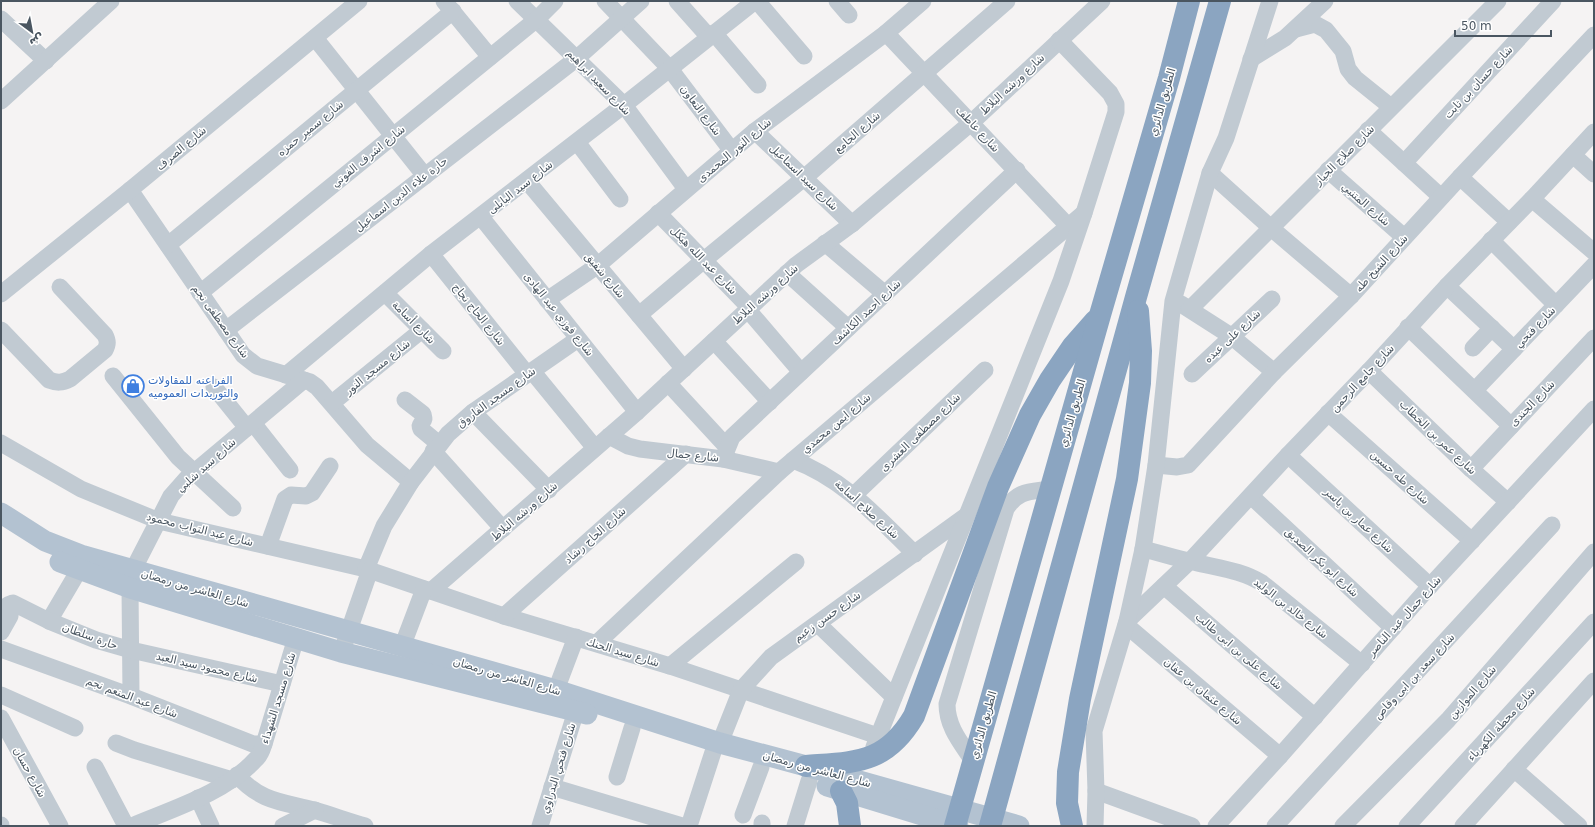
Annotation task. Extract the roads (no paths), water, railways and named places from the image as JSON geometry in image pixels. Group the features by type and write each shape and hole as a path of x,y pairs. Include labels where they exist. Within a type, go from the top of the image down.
{"highway":[{"name":"الطريق الدائري","path":"955,826 1050,489 1169,78 1189,1"},
{"path":"990,826 1136,297 1220,1"},
{"path":"1072,826 1067,803 1068,772 1080,699 1127,479 1140,383 1140,323 1136,297"},
{"path":"808,773 869,758 896,742 906,730 914,716 998,487 1030,415 1050,380 1069,352 1100,315"},
{"path":"841,791 847,803 850,826"}],"main road":[{"name":"شارع العاشر من رمضان","path":"1,513 50,543 81,555 132,579 296,638 341,652 576,711 632,728 716,747 808,773 1019,826"},
{"name":"شارع العاشر من رمضان","path":"1,531 37,551 79,570 132,579 350,632 556,690 716,747 761,767 808,773 841,791 958,826"}],"street":[{"path":"1,101 111,1"},
{"name":"شارع سعيد ابراهيم","path":"517,1 624,106 686,189"},
{"name":"شارع اشرف الفوتي","path":"200,293 537,19 555,1"},
{"name":"شارع التعاون","path":"605,1 622,17 670,69 732,150"},
{"name":"حارة علاء الدين اسماعيل","path":"226,330 576,59 641,1"},
{"path":"677,1 712,35 758,85"},
{"path":"756,1 804,56"},
{"name":"شارع سيد البابلى","path":"286,375 431,254 527,182 756,1"},
{"path":"837,1 848,15"},
{"name":"شارع الجامع","path":"639,315 804,178 1007,1"},
{"name":"شارع ورشه البلاط","path":"428,590 549,490 684,369 787,273 852,224 972,122 1102,1"},
{"path":"1095,826 1096,790 1094,731 1126,623 1143,549 1156,465 1174,300 1210,173 1226,138 1270,1"},
{"path":"1251,59 1285,38 1325,1"},
{"name":"شارع صلاح الجيار","path":"1190,309 1498,1"},
{"name":"شارع حسان بن ثابت","path":"1404,163 1553,1"},
{"name":"شارع النور المحمدى","path":"547,300 598,266 755,131 886,33 916,3"},
{"name":"شارع الصرف","path":"1,294 315,38 348,4"},
{"path":"449,6 490,57"},
{"name":"شارع سمير حمزه","path":"168,245 357,90 449,6"},
{"path":"1296,29 1315,24 1326,30 1343,51 1348,69 1355,78 1391,107"},
{"path":"4,27 46,61"},
{"name":"شارع عاطف","path":"886,33 972,122 1069,227"},
{"name":"شارع الشيخ طه","path":"1156,465 1177,467 1188,465 1274,372 1351,296 1441,196 1594,35"},
{"path":"315,38 425,176"},
{"path":"869,758 1061,281 1116,112 1116,104 1105,87 1059,40"},
{"path":"1368,130 1441,196"},
{"name":"شارع سيد اسماعيل","path":"755,131 852,224"},
{"name":"شارع جامع الرحمن","path":"1126,623 1190,562 1288,455 1369,372 1446,286 1532,199 1594,132"},
{"path":"577,142 620,199"},
{"path":"1573,155 1594,174"},
{"name":"شارع احمد الكاشف","path":"725,453 732,437 1017,170"},
{"name":"شارع المتنبي","path":"1328,170 1404,237"},
{"path":"1210,173 1271,228 1351,296"},
{"path":"1460,177 1509,222"},
{"name":"شارع شفيق","path":"527,182 684,369"},
{"name":"شارع مصطفى نجم","path":"130,190 247,360 257,366 304,380 317,387 367,445 410,482"},
{"path":"1532,199 1594,252"},
{"name":"شارع عبد الله هيكل","path":"658,213 749,309 801,372"},
{"name":"شارع ايمن محمدي","path":"597,643 779,472 1084,213"},
{"name":"شارع فوزي عبد الهادى","path":"481,217 636,412"},
{"path":"1491,240 1556,305"},
{"path":"825,243 885,294"},
{"name":"شارع الحاج نجاح","path":"431,254 529,372 595,448"},
{"name":"شارع فتحي","path":"1475,390 1594,265"},
{"path":"787,273 848,328"},
{"path":"1446,286 1514,349"},
{"path":"1,330 49,380 56,383 70,379 105,350 107,340 105,335 60,287"},
{"name":"شارع أسامة","path":"385,293 443,351"},
{"name":"شارع على عبده","path":"1192,374 1272,299"},
{"path":"1174,300 1231,336 1274,372"},
{"path":"1408,327 1511,426"},
{"path":"1473,348 1492,328"},
{"name":"شارع مسجد النور","path":"332,403 422,330"},
{"name":"شارع الجندى","path":"1471,469 1594,338"},
{"name":"شارع مسجد الفاروق","path":"341,652 350,632 368,570 384,526 410,482 436,447 458,424 473,412 578,339"},
{"path":"714,341 770,402"},
{"name":"شارع مصطفى العشرى","path":"854,495 985,370"},
{"name":"شارع عمر بن الخطاب","path":"1369,372 1508,502"},
{"path":"112,376 178,457 233,508"},
{"name":"شارع سيد شلبي","path":"132,579 172,496 186,479 304,380"},
{"path":"668,383 725,453"},
{"path":"214,387 290,470"},
{"path":"405,400 423,414 424,419 420,426 421,429 503,529"},
{"name":"شارع جمال عبد الناصر","path":"1216,826 1315,717 1430,586 1594,409"},
{"path":"473,412 549,490"},
{"name":"شارع طه حسين","path":"1328,414 1472,541"},
{"name":"شارع جمال","path":"609,436 628,446 640,449 686,454 725,453 779,472"},
{"name":"شارع عبد التواب محمود","path":"1,443 81,489 159,521 368,570"},
{"name":"شارع الحاج رشاد","path":"504,616 686,454"},
{"name":"شارع عمار بن ياسر","path":"1288,455 1430,586"},
{"name":"شارع صلاح أسامة","path":"793,460 810,466 833,479 854,495 915,554"},
{"path":"268,546 285,499 291,495 306,496 312,493 330,466"},
{"path":"972,765 952,729 947,713 947,704 1006,509 1014,498 1023,492 1050,489"},
{"name":"شارع ابو بكر الصديق","path":"1251,496 1393,628"},
{"name":"شارع حسن زعيم","path":"688,826 716,747 741,690 771,657 966,516"},
{"name":"شارع سعد بن ابى وقاص","path":"1275,826 1552,525"},
{"name":"شارع خالد بن الوليد","path":"1143,549 1252,577 1262,583 1362,664"},
{"name":"شارع الموازين","path":"1343,826 1448,720 1594,552"},
{"path":"670,666 796,562"},
{"name":"حارة سلطان","path":"49,621 79,570"},
{"name":"شارع سيد الحنك","path":"368,570 504,616 670,666 878,736"},
{"path":"131,696 132,579"},
{"name":"شارع على بن ابى طالب","path":"1164,586 1315,717"},
{"path":"402,647 428,590"},
{"name":"حارة سلطان","path":"1,632 10,616 4,612 10,603 13,603 49,621 96,640 131,650"},
{"name":"شارع محطة الكهرباء","path":"1408,826 1594,622"},
{"name":"شارع عثمان بن عفان","path":"1126,623 1280,756"},
{"path":"818,624 894,697"},
{"path":"556,690 576,637"},
{"name":"شارع مسجد الشهداء","path":"132,826 198,798 235,778 256,760 264,744 296,638"},
{"name":"شارع عبد المنعم نجم","path":"1,649 131,696 253,744 264,744"},
{"name":"شارع محمود سيد العبد","path":"131,650 282,684"},
{"path":"1463,826 1594,681"},
{"path":"1,696 75,728"},
{"name":"شارع فتحي البدراوي","path":"540,826 576,711"},
{"name":"شارع حسان","path":"1,718 6,741 60,826"},
{"path":"617,777 632,728"},
{"path":"116,743 134,750 235,778 268,799 315,810 365,826"},
{"path":"95,767 126,826"},
{"path":"743,815 761,767"},
{"path":"1514,770 1579,826"},
{"path":"795,826 808,773"},
{"path":"552,786 682,826"},
{"path":"1096,790 1192,826"},
{"path":"198,798 211,826"},
{"path":"283,826 315,810"}],"place":[{"name":"الفراعنه للمقاولات والتوريدات العموميه","path":"133,386"}]}
